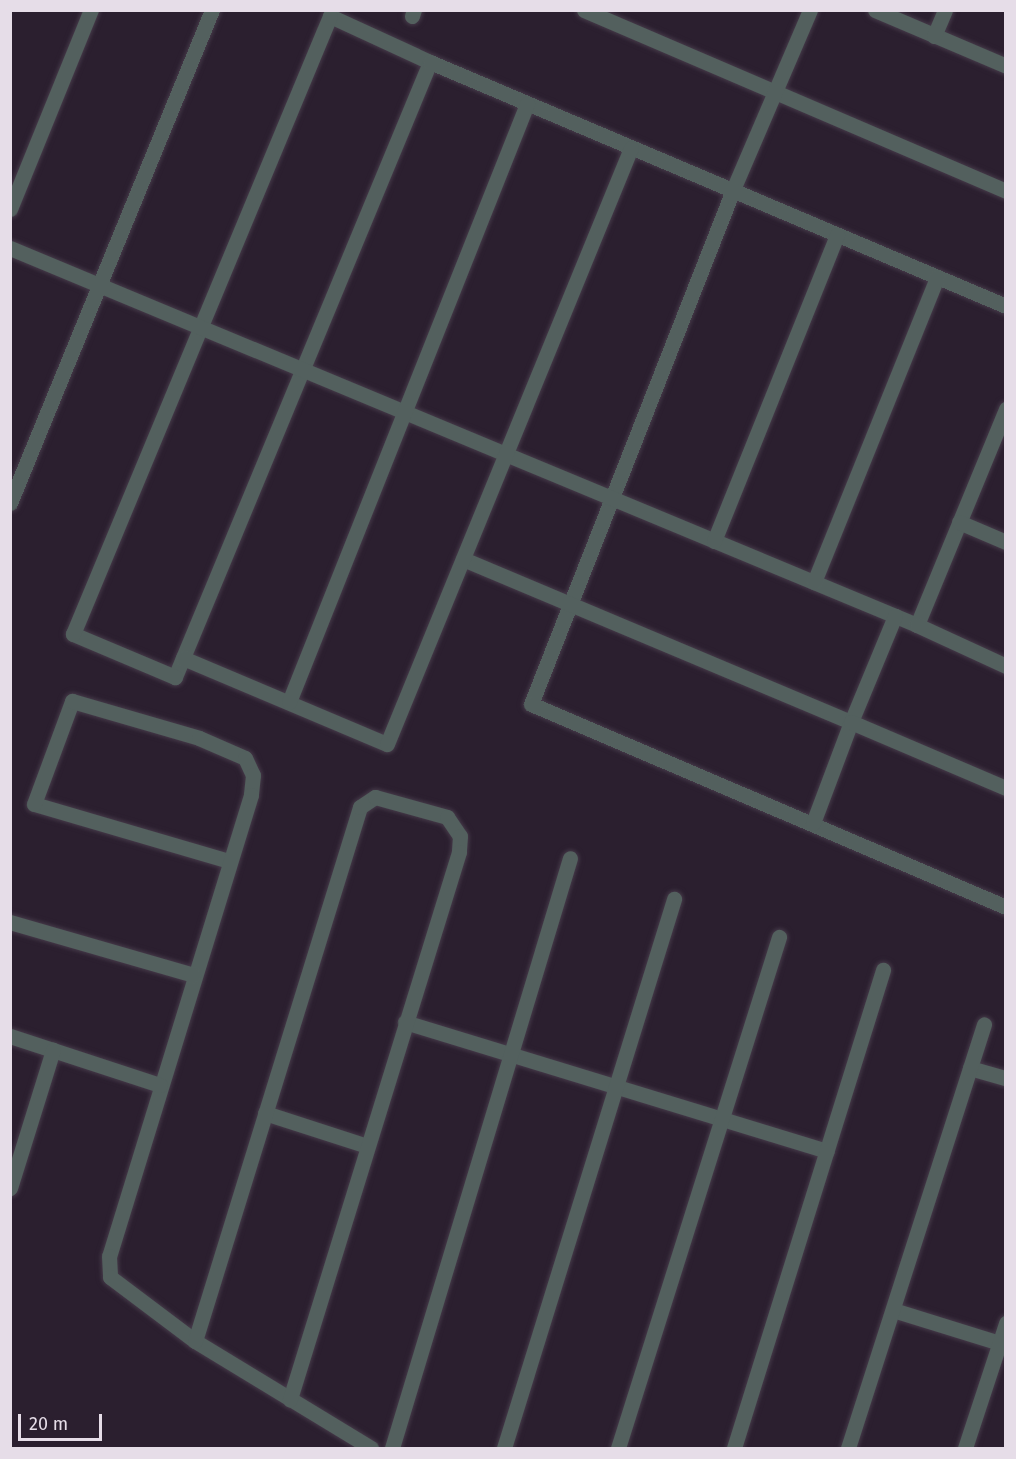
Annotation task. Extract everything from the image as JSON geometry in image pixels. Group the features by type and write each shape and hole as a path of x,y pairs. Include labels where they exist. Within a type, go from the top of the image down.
{"street":[{"path":"10,208 92,10"},
{"path":"10,503 212,10"},
{"path":"584,10 1005,191"},
{"path":"810,10 733,190 609,497 567,603 531,704 1005,907"},
{"path":"875,10 1005,66"},
{"path":"934,36 945,10"},
{"path":"430,62 175,677 73,634 330,16 430,62 1005,306"},
{"path":"289,702 528,104"},
{"path":"183,657 387,744 631,147"},
{"path":"714,541 837,235"},
{"path":"10,248 917,625 1005,666"},
{"path":"814,582 937,277"},
{"path":"917,625 1004,417"},
{"path":"959,522 1005,542"},
{"path":"463,559 1005,788"},
{"path":"813,824 851,722 895,616"},
{"path":"229,861 34,804 72,701 174,729 245,758 253,784 194,975 159,1085 108,1272 119,1288 195,1341 371,1449"},
{"path":"195,1341 352,823 370,798 425,808 447,817 460,836 459,852 290,1399"},
{"path":"392,1449 570,858"},
{"path":"504,1449 674,899"},
{"path":"10,922 194,975"},
{"path":"618,1449 779,937"},
{"path":"734,1449 883,970"},
{"path":"405,1022 826,1151"},
{"path":"848,1449 984,1024"},
{"path":"10,1036 159,1085"},
{"path":"10,1188 53,1050"},
{"path":"970,1068 1005,1078"},
{"path":"265,1113 367,1146"},
{"path":"893,1310 1002,1344"},
{"path":"965,1449 1002,1344 1005,1323"}]}
